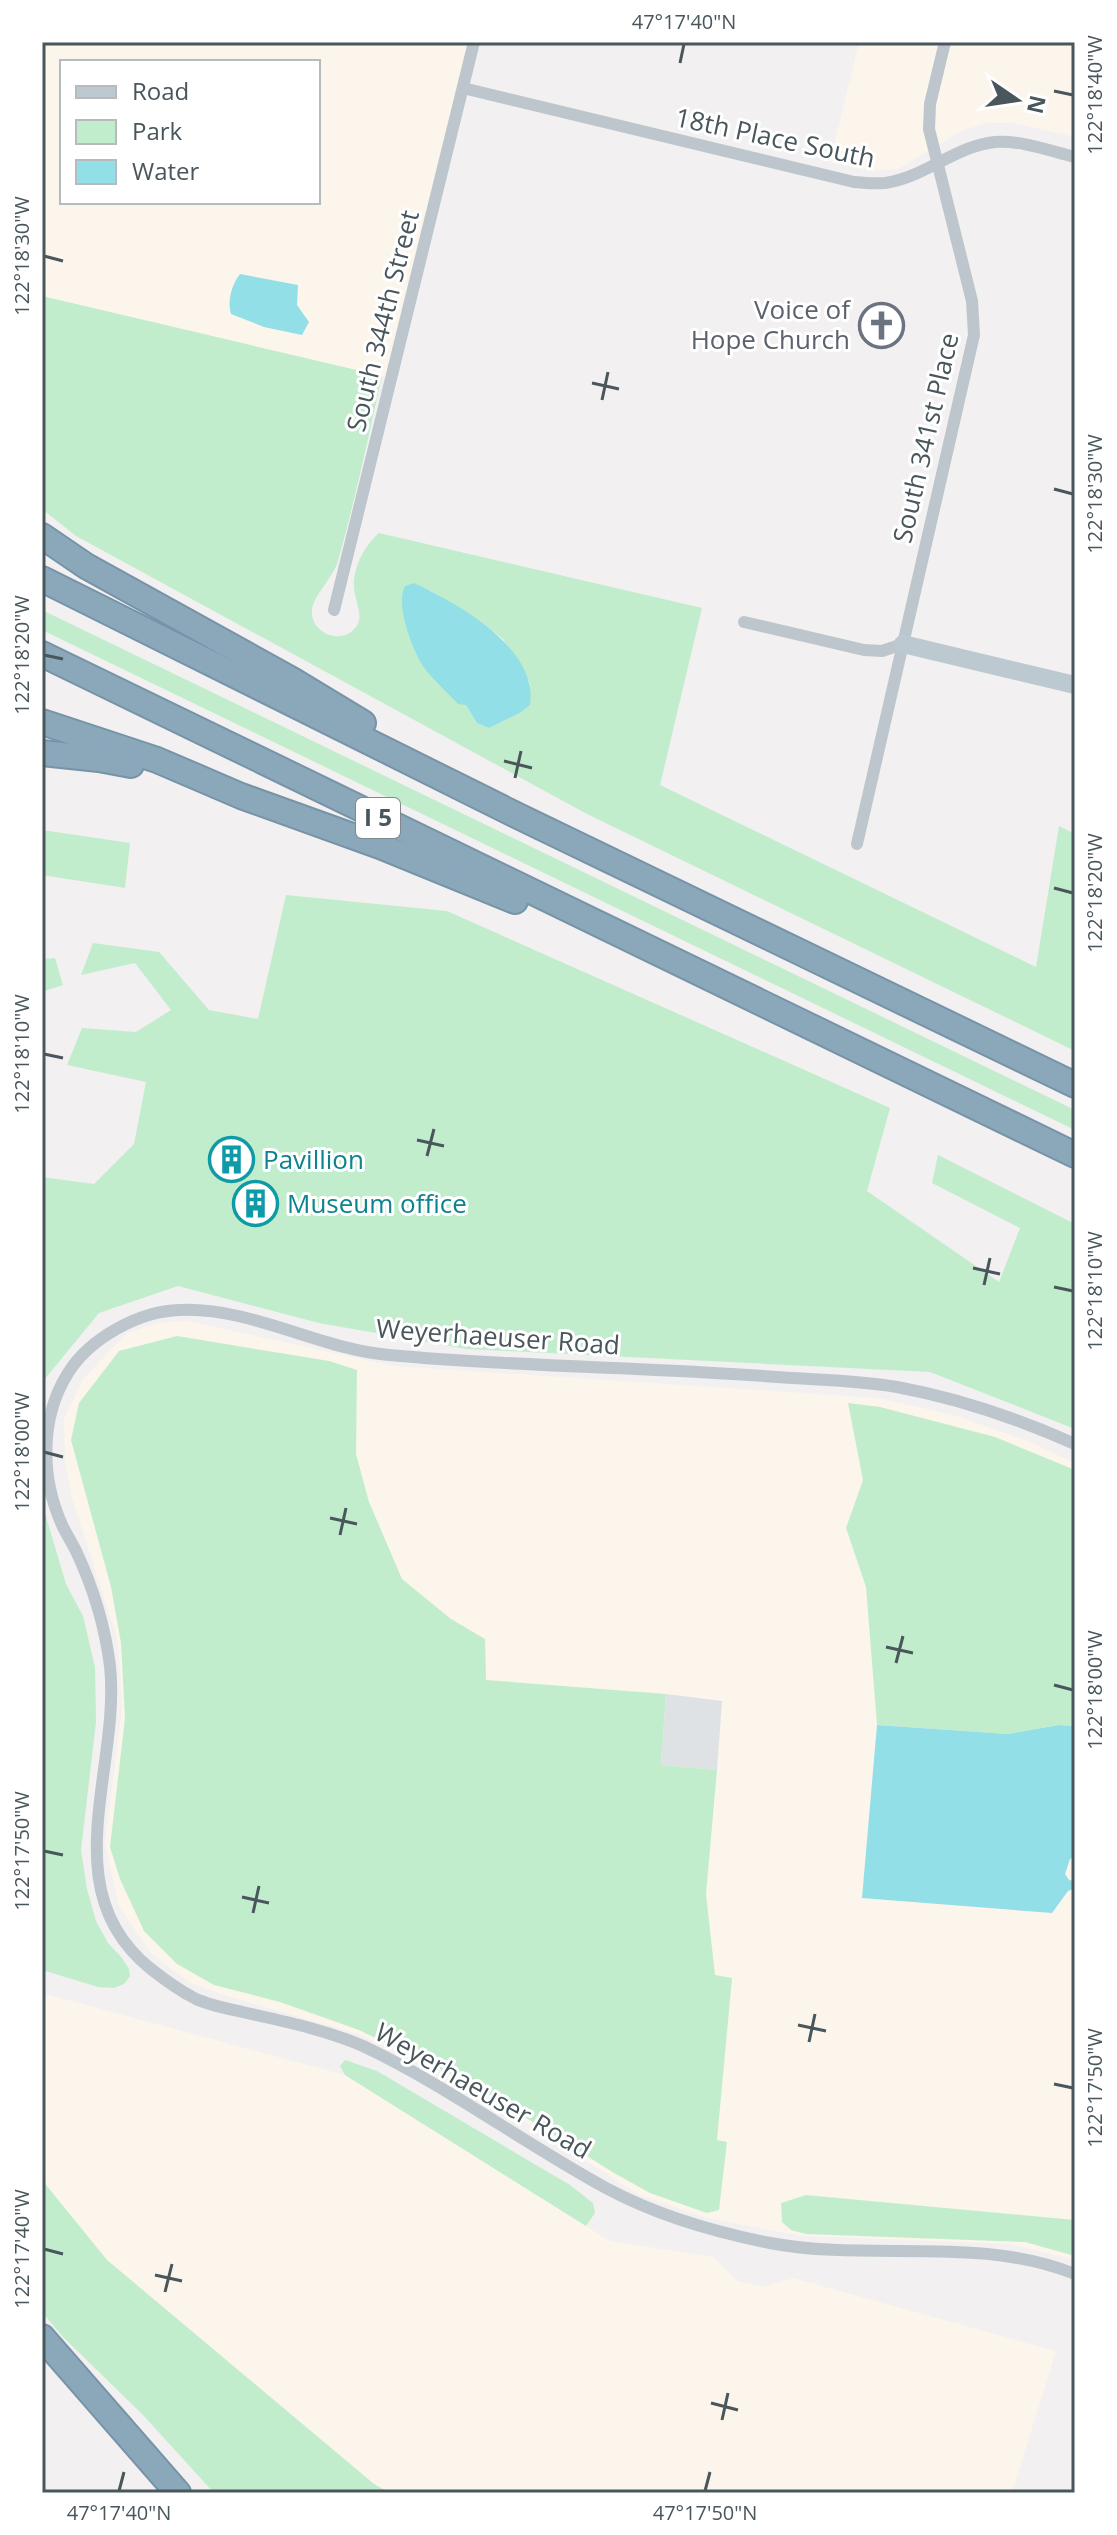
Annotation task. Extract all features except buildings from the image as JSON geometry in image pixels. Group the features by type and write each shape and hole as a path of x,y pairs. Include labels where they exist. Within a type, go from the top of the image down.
{"highway":[{"path":"42,536 86,566 292,680 516,815"},
{"name":"I 5","path":"42,579 516,815 1075,1085"},
{"name":"I 5","path":"42,654 1075,1155"},
{"path":"42,722 157,760 241,796 380,846 715,982"},
{"path":"42,753 138,767 241,796"},
{"path":"42,2337 177,2492"}],"street":[{"name":"South 344th Street","path":"334,610 474,42"},
{"name":"South 341st Place","path":"857,844 974,335 972,301 936,162 928,117 945,42"},
{"name":"18th Place South","path":"463,88 854,182 886,183 970,147 1003,142 1075,157"},
{"path":"744,622 864,650 882,651 903,644 1075,685"},
{"name":"Weyerhaeuser Road","path":"1075,1444 994,1413 895,1386 741,1374 381,1355 208,1310 173,1310 144,1316 120,1326 97,1342 69,1370 53,1406 45,1440 49,1478 61,1522 77,1552 97,1605 107,1644 112,1687 111,1714 96,1842 101,1895 113,1924 129,1950 150,1968 201,2002 318,2029 382,2055 411,2069 610,2190 646,2207 704,2227 793,2247 989,2254 1031,2260 1075,2274"}],"shaded area":[{"path":"42,42 474,42 390,378 42,296"},
{"path":"859,42 1075,42 1075,137 1013,123 988,123 963,130 898,169 869,171 830,162"},
{"path":"188,1321 394,1366 879,1398 957,1416 1030,1442 1075,1463 1075,2260 1010,2244 803,2236 706,2218 638,2194 470,2087 358,2034 190,1983 152,1954 119,1907 105,1843 122,1709 118,1641 72,1498 65,1460 64,1419 83,1379 127,1333 158,1323"},
{"path":"666,1694 722,1701 717,1770 661,1765"},
{"path":"42,1993 345,2075 610,2241 713,2257 738,2281 764,2287 793,2278 1056,2351 1012,2493 390,2493 374,2484 107,2260 42,2180"}],"green space":[{"path":"42,296 382,376 338,561 313,605 312,617 324,633 344,635 359,622 354,586 356,571 365,550 379,533 702,608 660,785 1036,967 1059,826 1075,834 1075,1051 587,814 76,536 42,509","holes":["430,590 503,639 530,683 518,714 489,728 477,723 466,705"]},
{"path":"42,610 1075,1110 1075,1130 42,630"},
{"path":"42,830 130,843 125,888 42,875"},
{"path":"286,895 447,911 890,1108 867,1191 999,1282 1020,1228 932,1183 938,1155 1075,1224 1075,1429 930,1372 467,1349 319,1323 178,1286 99,1313 44,1380 42,1391 42,1177 94,1184 134,1144 146,1082 67,1065 82,1028 136,1032 171,1010 135,963 81,975 93,943 159,952 209,1010 258,1019"},
{"path":"55,958 63,985 42,992 42,959"},
{"path":"177,1336 329,1361 357,1370 356,1454 369,1502 402,1579 451,1619 485,1639 486,1680 666,1694 661,1765 717,1770 706,1894 715,1975 732,1978 717,2140 727,2142 719,2210 707,2213 650,2193 477,2087 359,2030 280,2002 214,1985 177,1964 144,1931 120,1879 110,1847 125,1718 121,1643 111,1587 71,1440 79,1403 119,1351"},
{"path":"848,1403 880,1407 995,1437 1075,1470 1075,1726 1059,1725 1008,1734 877,1725 866,1587 846,1528 863,1480"},
{"path":"42,1503 66,1584 83,1616 95,1667 96,1722 81,1850 96,1921 108,1943 129,1969 130,1976 124,1984 114,1988 98,1987 42,1970"},
{"path":"345,2060 377,2071 570,2185 593,2203 595,2213 586,2226 345,2075 340,2066"},
{"path":"42,2180 107,2260 374,2484 390,2493 214,2493 42,2312"},
{"path":"806,2195 1075,2220 1075,2256 1025,2242 806,2234 791,2230 782,2222 781,2203"}],"water":[{"path":"240,274 298,285 297,305 309,322 302,335 264,327 231,314 231,293"},
{"path":"414,583 472,615 509,647 522,665 529,684 530,705 489,728 477,723 466,705 458,704 436,681 419,658 403,615 402,594 405,586"},
{"path":"877,1725 1008,1734 1059,1725 1075,1726 1075,1856 1070,1859 1065,1874 1069,1880 1075,1881 1075,1888 1068,1891 1052,1913 862,1898"}],"place":[{"name":"Voice of Hope Church","path":"881,325"},
{"name":"Pavillion","path":"232,1160"},
{"name":"Museum office","path":"256,1204"}]}
